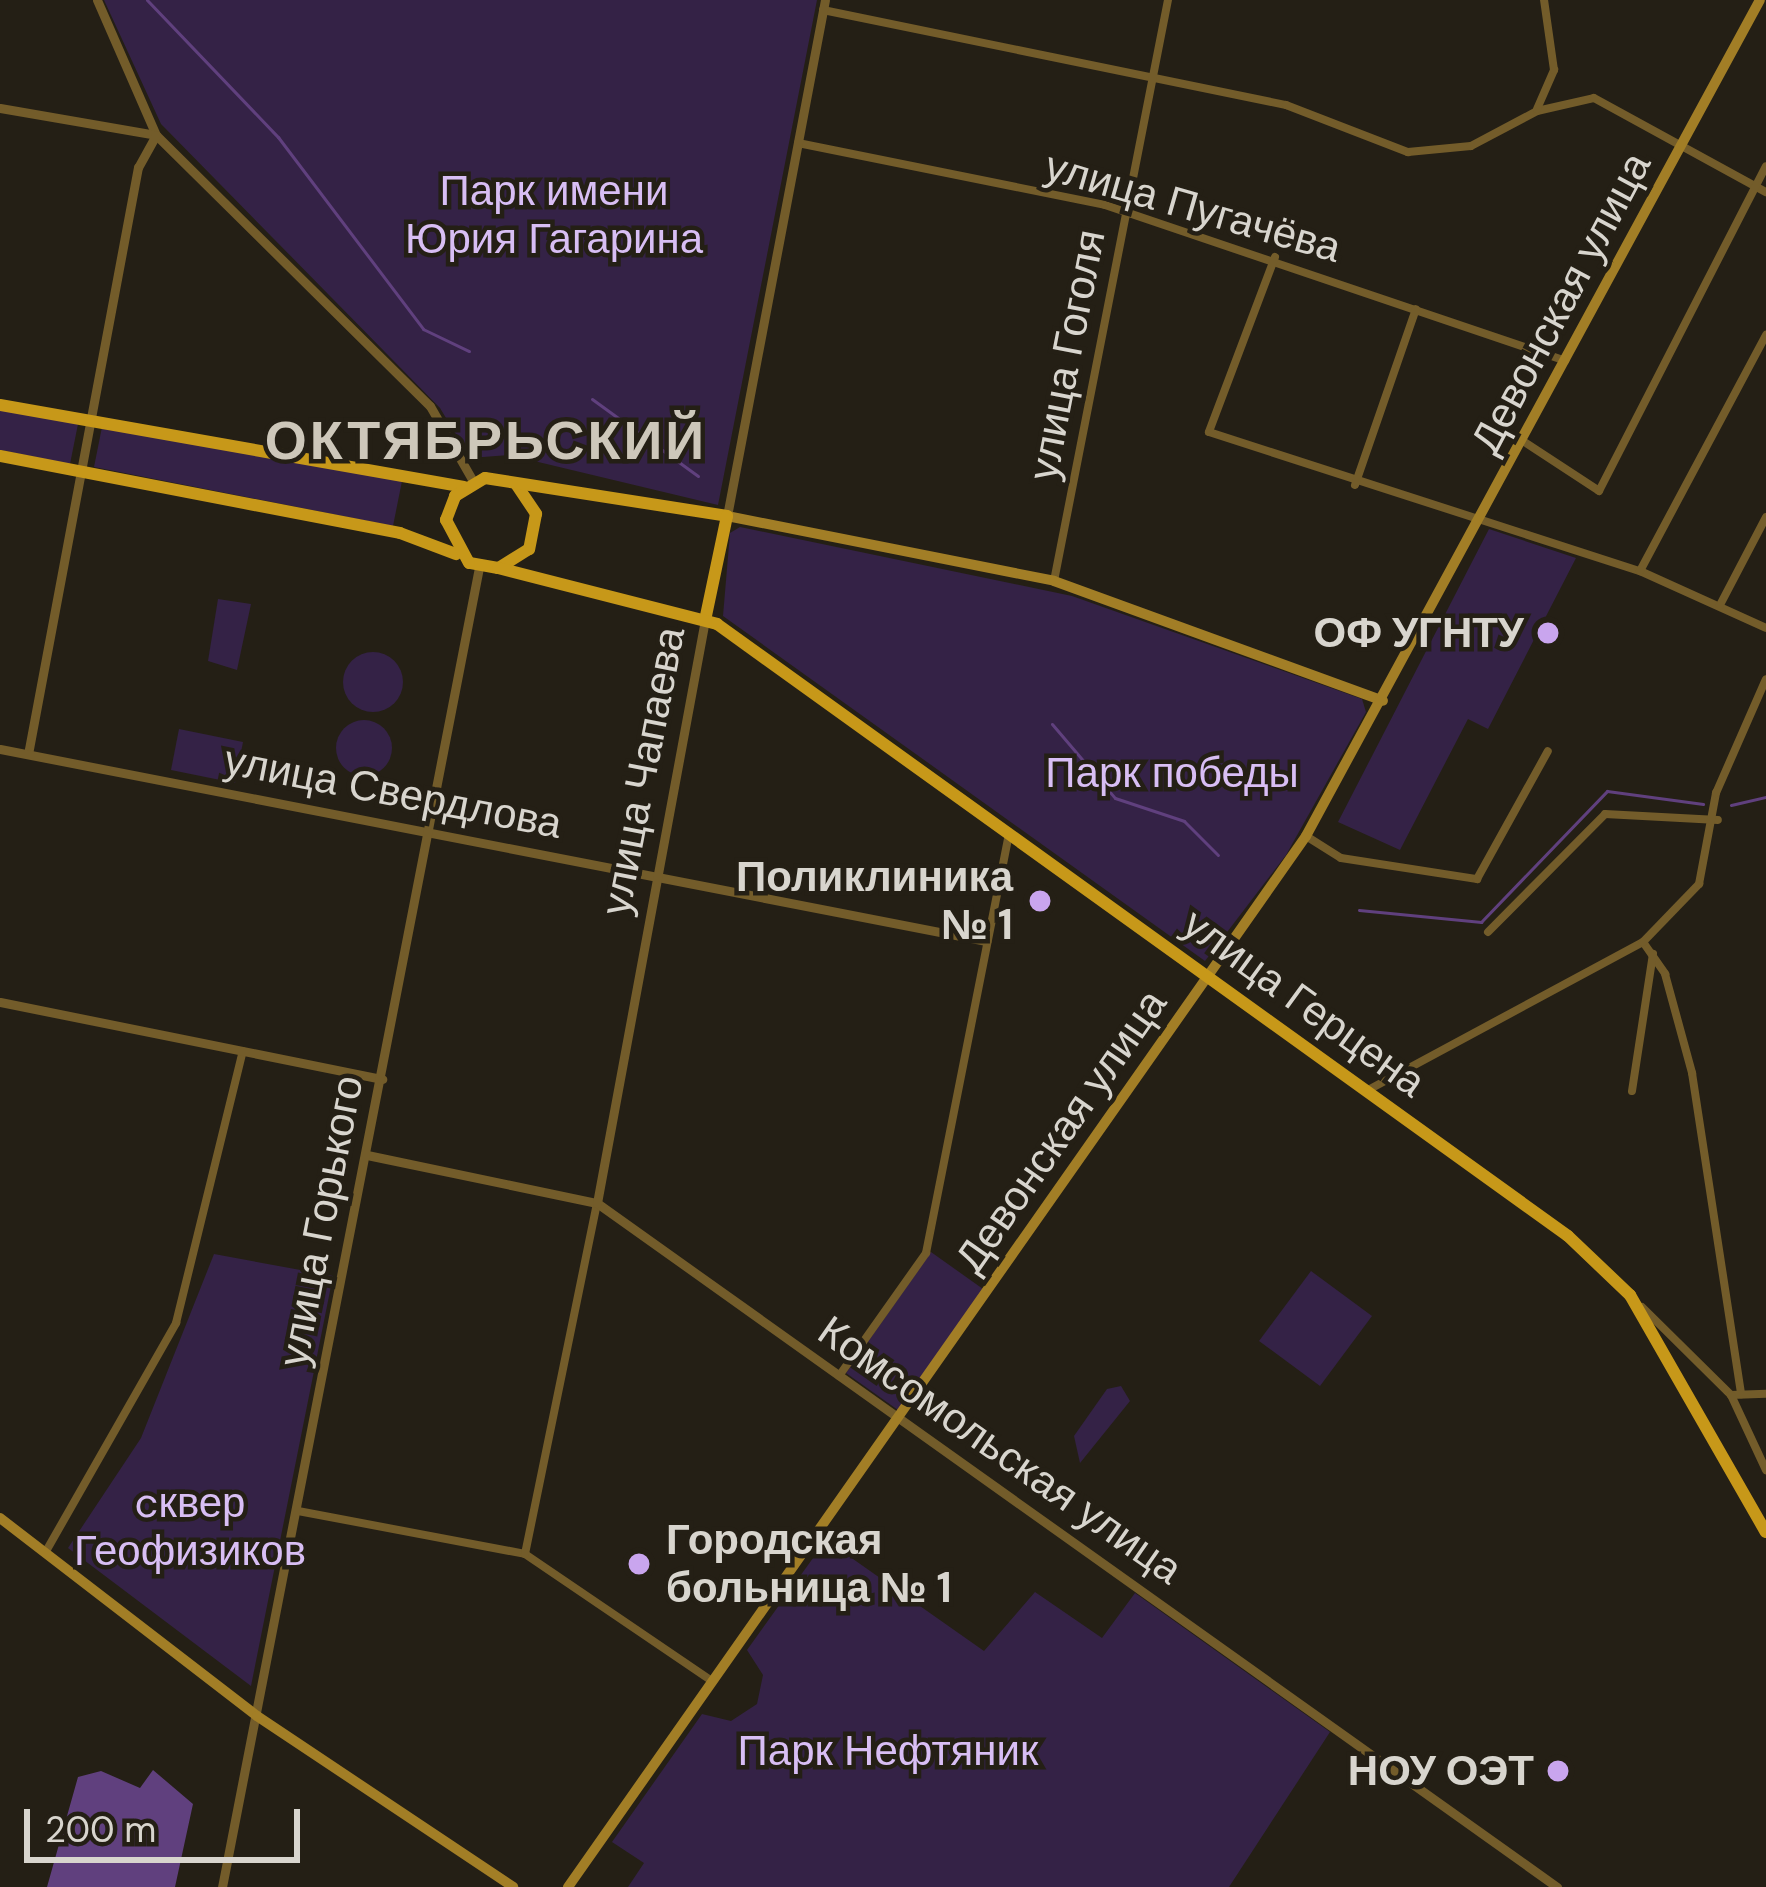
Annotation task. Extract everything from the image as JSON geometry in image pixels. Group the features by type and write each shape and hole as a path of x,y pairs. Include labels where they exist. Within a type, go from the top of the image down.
{"main road":[{"name":"Девонская улица","path":"568,1887 1306,836 1760,0"},
{"path":"0,405 468,484 516,484 727,516 1054,581 1383,700"},
{"path":"0,456 400,533 479,567 705,620"},
{"path":"459,555 446,520 468,484"},
{"path":"499,568 529,549 537,526 516,484"},
{"name":"улица Чапаева","path":"705,620 727,516"},
{"name":"улица Герцена","path":"705,620 1370,1089 1630,1295 1766,1532"},
{"path":"0,1518 257,1716 513,1887"}],"street":[{"path":"97,0 156,135 430,406 468,484"},
{"name":"улица Гоголя","path":"1054,581 1168,0"},
{"path":"1537,111 1554,70 1544,0"},
{"path":"824,5 1286,106 1408,152 1471,146 1537,111 1594,98 1766,192"},
{"name":"улица Чапаева","path":"727,516 824,5"},
{"path":"0,108 156,135"},
{"path":"28,754 138,167 156,135"},
{"name":"улица Пугачёва","path":"796,143 1126,212 1275,257 1565,361"},
{"path":"1523,441 1599,491 1766,166"},
{"path":"1275,257 1209,432 1355,485 1640,571 1766,628"},
{"path":"1355,485 1416,309"},
{"path":"1640,571 1766,335"},
{"path":"1720,605 1766,517"},
{"name":"улица Горького","path":"222,1887 479,567"},
{"name":"улица Чапаева","path":"525,1554 597,1203 705,620"},
{"path":"1370,1089 1643,942 1699,884 1719,820 1716,794 1766,679"},
{"name":"улица Свердлова","path":"0,748 986,940"},
{"path":"1306,836 1341,858 1477,879 1548,751"},
{"path":"1488,932 1605,814 1719,820"},
{"path":"839,1376 926,1252 1009,833"},
{"path":"1643,942 1653,952 1692,1073 1736,1394 1766,1471"},
{"path":"1632,1091 1653,952"},
{"path":"0,1003 382,1079"},
{"path":"45,1553 176,1324 243,1052"},
{"name":"Комсомольская улица","path":"367,1155 597,1203 1557,1887"},
{"path":"1630,1295 1736,1394 1766,1394"},
{"path":"298,1511 525,1554 712,1681"}],"green space":[{"name":"Парк имени Юрия Гагарина","path":"104,0 817,0 718,505 509,455 470,458 440,408 161,124"},
{"path":"0,404 79,419 70,464 0,450"},
{"path":"103,422 402,481 393,526 94,467"},
{"name":"Парк победы","path":"740,527 1072,596 1362,699 1366,712 1286,855 1205,961 723,616 730,533"},
{"path":"1489,529 1576,558 1488,729 1468,719 1400,850 1338,822"},
{"path":"218,599 251,604 237,670 208,661"},
{"path":"373,652 394,661 403,682 394,703 373,712 352,703 343,682 352,661"},
{"path":"364,720 384,728 392,748 384,768 364,776 344,768 336,748 344,728"},
{"path":"179,729 243,742 235,783 171,770"},
{"path":"931,1252 983,1289 898,1410 846,1373"},
{"name":"cквер Геофизиков","path":"214,1254 333,1276 251,1686 68,1548 141,1438"},
{"path":"1311,1271 1372,1316 1320,1386 1259,1341"},
{"path":"1121,1386 1130,1401 1080,1463 1074,1436 1107,1389"},
{"name":"Парк Нефтяник","path":"826,1540 984,1651 1035,1592 1102,1638 1135,1593 1330,1732 1229,1887 628,1887 644,1863 612,1842 702,1714 731,1721 757,1704 763,1675 747,1650"}],"shaded area":[{"path":"153,1770 193,1804 175,1887 47,1887 78,1777 101,1771 140,1788"}],"waterway":[{"path":"147,0 278,137 423,329 469,351"},
{"path":"592,399 698,476"},
{"path":"1052,724 1115,798 1184,821 1218,855"},
{"path":"1359,910 1481,922 1607,791 1703,804"},
{"path":"1731,805 1766,797"}],"place":[{"name":"ОФ УГНТУ","path":"1548,633"},
{"name":"Поликлиника № 1","path":"1040,901"},
{"name":"Городская больница № 1","path":"639,1564"},
{"name":"НОУ ОЭТ","path":"1558,1771"}],"district":[{"name":"ОКТЯБРЬСКИЙ","path":"486,441"}]}
